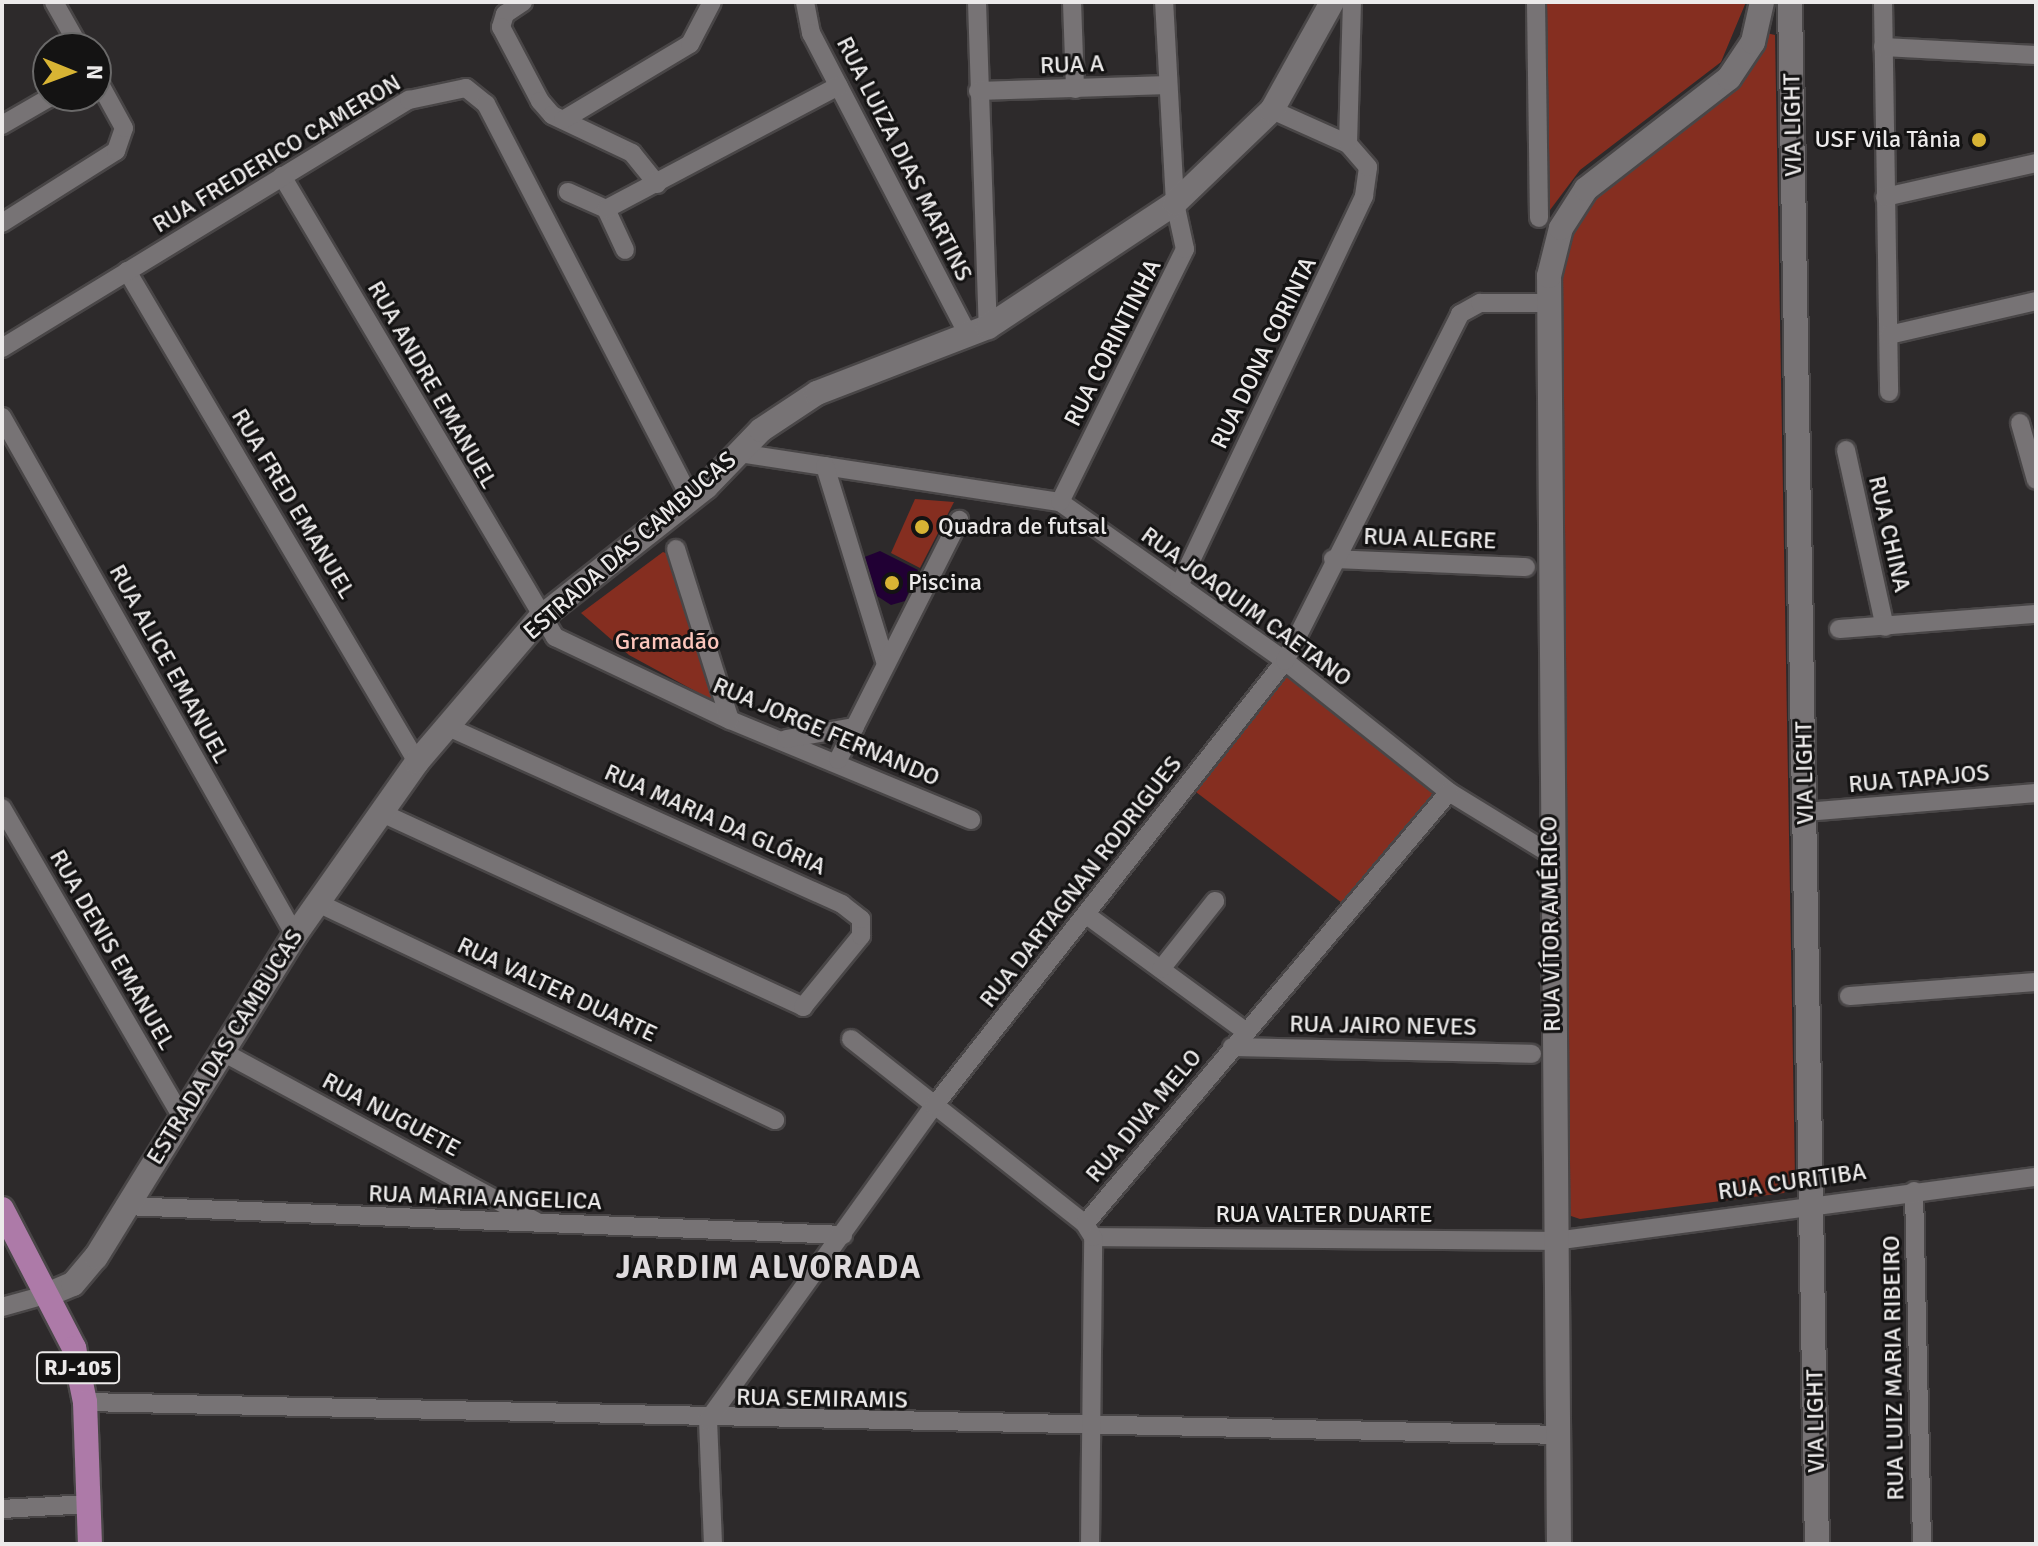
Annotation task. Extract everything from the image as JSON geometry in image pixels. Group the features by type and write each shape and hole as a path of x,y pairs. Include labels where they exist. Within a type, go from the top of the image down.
{"main road":[{"name":"RJ-105","path":"2,1209 49,1294 74,1348 85,1402 90,1544"}],"street":[{"path":"54,2 71,32"},
{"path":"523,2 505,14 501,27 531,88 563,120 632,153 657,184"},
{"path":"563,120 690,44 712,2"},
{"name":"RUA LUIZA DIAS MARTINS","path":"805,2 838,86 978,331"},
{"path":"977,2 978,331"},
{"path":"1072,2 1075,89"},
{"name":"RUA CORINTINHA","path":"1060,502 1185,249 1175,203 1164,2"},
{"name":"ESTRADA DAS CAMBUCAS","path":"49,1294 82,1274 295,935 417,762 540,618 691,499 739,453 817,393 978,331 1175,203 1272,110 1332,2"},
{"path":"1272,110 1348,144 1352,2"},
{"path":"1536,2 1539,218"},
{"path":"1546,303 1557,239 1575,203 1605,171 1729,78 1753,42 1762,2"},
{"name":"VIA LIGHT","path":"1790,2 1817,1544"},
{"path":"1883,2 1889,392"},
{"path":"1883,47 2036,55"},
{"name":"RUA A","path":"978,91 1168,85"},
{"path":"606,209 838,86"},
{"name":"RUA FREDERICO CAMERON","path":"2,348 409,100 466,88 486,104 691,499"},
{"path":"2,223 116,151 124,128 112,106"},
{"path":"2,125 32,108"},
{"name":"RUA DONA CORINTA","path":"1179,586 1364,196 1368,167 1348,144"},
{"path":"1885,197 2036,163"},
{"name":"RUA ANDRE EMANUEL","path":"282,176 540,618"},
{"path":"568,192 606,209 625,250"},
{"name":"RUA FRED EMANUEL","path":"127,271 417,762"},
{"path":"1889,335 2036,301"},
{"name":"RUA DARTAGNAN RODRIGUES","path":"708,1420 934,1106 1088,916 1285,661 1333,559 1460,314 1480,303 1546,303"},
{"name":"RUA VÍTOR AMÉRICO","path":"1546,303 1559,1544"},
{"name":"RUA ALICE EMANUEL","path":"2,417 295,935"},
{"path":"2020,423 2036,480"},
{"name":"RUA CHINA","path":"1846,450 1885,627"},
{"name":"RUA JOAQUIM CAETANO","path":"739,453 1060,502 1285,661 1449,792 1550,854"},
{"path":"825,466 886,664"},
{"path":"838,760 959,520"},
{"path":"676,549 730,720"},
{"name":"RUA ALEGRE","path":"1333,559 1526,567"},
{"path":"1839,629 2036,614"},
{"name":"RUA JORGE FERNANDO","path":"540,618 555,637 730,720 838,760 971,820"},
{"name":"RUA MARIA DA GLÓRIA","path":"382,813 803,1007 861,936 855,912 446,726"},
{"path":"783,740 855,727"},
{"name":"RUA DIVA MELO","path":"1089,1231 1245,1031 1449,792"},
{"name":"RUA TAPAJOS","path":"1805,812 2036,793"},
{"name":"RUA DENIS EMANUEL","path":"2,808 181,1116"},
{"path":"1161,969 1215,901"},
{"name":"RUA VALTER DUARTE","path":"318,903 775,1120"},
{"path":"1088,916 1245,1031"},
{"path":"1849,996 2036,982"},
{"path":"851,1039 1089,1231 1090,1544"},
{"name":"RUA JAIRO NEVES","path":"1232,1047 1532,1054"},
{"name":"RUA NUGUETE","path":"221,1051 539,1222"},
{"name":"RUA CURITIBA","path":"1555,1241 1813,1202 2036,1177"},
{"name":"RUA LUIZ MARIA RIBEIRO","path":"1914,1191 1922,1544"},
{"name":"RUA MARIA ANGELICA","path":"125,1206 843,1235"},
{"name":"RUA VALTER DUARTE","path":"1089,1231 1555,1241"},
{"path":"2,1307 49,1294"},
{"name":"RUA SEMIRAMIS","path":"85,1402 1088,1429 1557,1435"},
{"path":"708,1420 713,1544"},
{"path":"2,1509 90,1504"}],"green space":[{"path":"1545,2 1746,2 1721,62 1580,170 1550,210"},
{"path":"1762,32 1775,35 1795,1178 1784,1193 1580,1219 1568,1215 1559,238 1571,214"},
{"name":"Quadra de futsal","path":"915,499 954,502 920,568 891,553"},
{"name":"Gramadão","path":"663,552 674,556 717,703 629,655 581,613"},
{"path":"1285,661 1449,792 1350,909 1188,786"}],"shaded area":[{"name":"Piscina","path":"880,551 918,570 905,601 891,605 877,596 862,558"}],"place":[{"name":"USF Vila Tânia","path":"1979,140"},
{"name":"Quadra de futsal","path":"922,527"},
{"name":"Piscina","path":"892,583"}],"district":[{"name":"JARDIM ALVORADA","path":"769,1268"}]}
